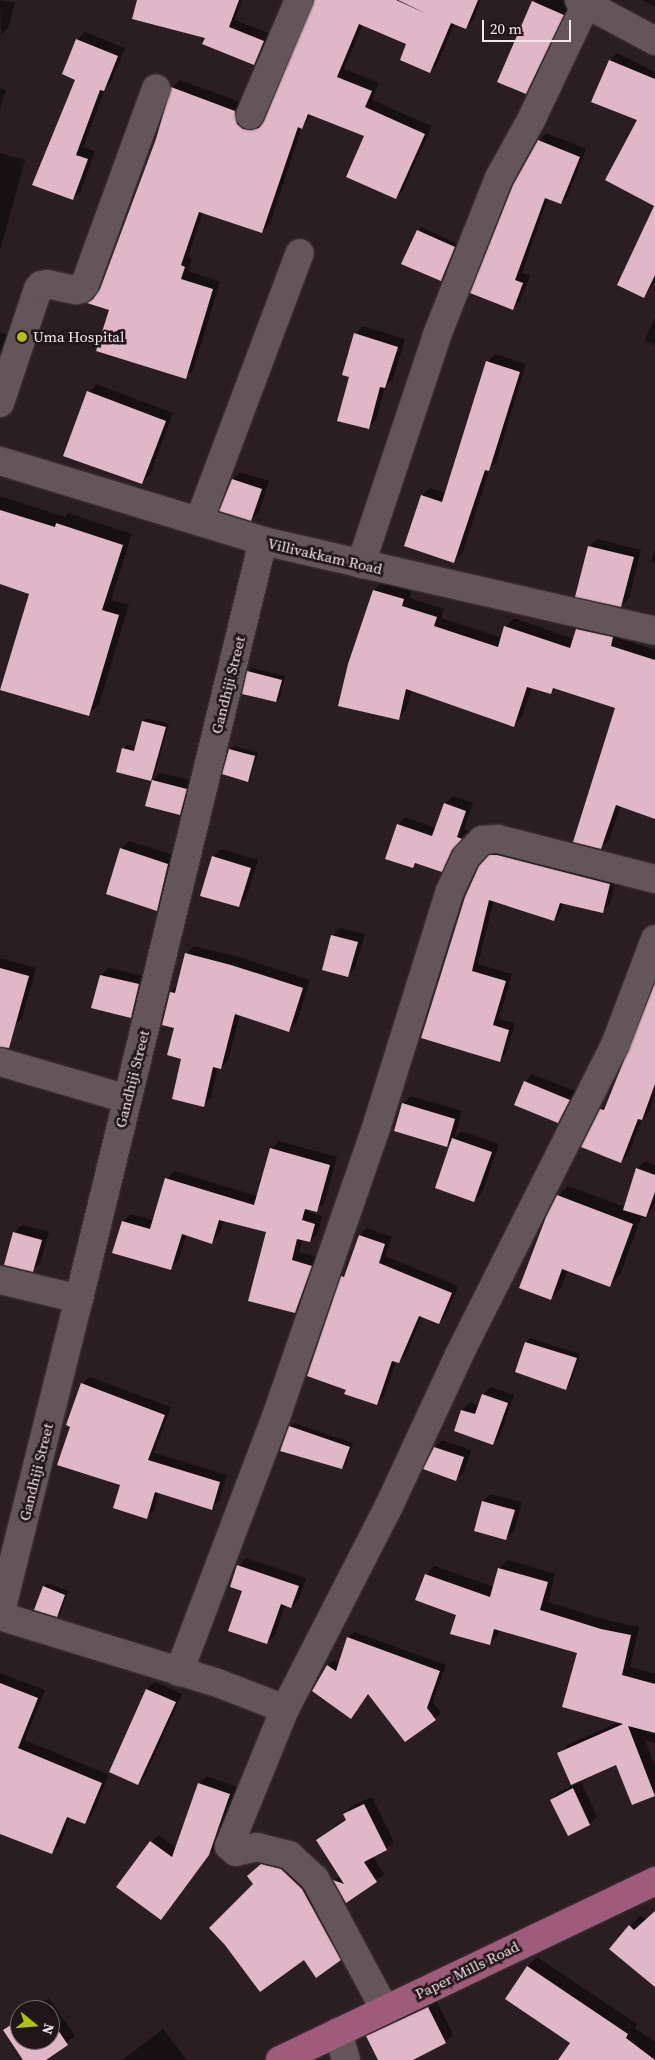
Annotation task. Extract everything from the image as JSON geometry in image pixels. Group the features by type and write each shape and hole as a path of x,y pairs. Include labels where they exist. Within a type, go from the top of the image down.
{"main road":[{"name":"Paper Mills Road","path":"280,2060 655,1881"}],"street":[{"path":"250,115 299,0"},
{"path":"362,564 437,335 495,187 531,120 585,1 655,41"},
{"path":"0,403 38,289 41,285 46,284 76,290 81,289 85,284 156,89"},
{"path":"199,521 300,253"},
{"name":"Villivakkam Road","path":"0,460 262,541 655,631"},
{"name":"Gandhiji Street","path":"0,1615 128,1099 262,541"},
{"path":"180,1672 277,1414 376,1128 450,891 466,856 482,840 498,840 655,880"},
{"path":"385,2010 315,1879 289,1855 257,1847 236,1852 229,1846 285,1709 389,1506 459,1355 615,1045 655,939"},
{"path":"0,1062 128,1099"},
{"path":"0,1280 79,1299"},
{"path":"0,1615 215,1682 285,1709"},
{"path":"338,2032 346,2060"}],"building":[{"path":"137,0 239,0 229,27 264,41 254,65 202,44 205,38 132,19"},
{"path":"314,0 396,0 427,14 398,0 478,0 466,29 451,23 430,73 400,60 406,44 359,24 337,77 372,91 365,107 425,134 396,199 346,177 364,136 308,114 302,129 298,127 262,233 199,212 181,265 185,267 181,279 213,289 186,379 96,351 109,310 87,303 93,299 100,289 156,139 171,87 235,111 237,124 243,129 259,128 264,121"},
{"path":"532,1 564,15 526,94 497,82"},
{"path":"76,39 118,56 104,91 100,90 76,155 88,159 73,200 32,185 75,80 62,74"},
{"path":"609,60 655,79 655,275 644,298 617,285 654,206 605,180 637,120 591,102"},
{"path":"538,140 580,157 561,204 545,198 515,280 523,283 513,310 470,293 513,185"},
{"path":"417,230 455,247 441,281 401,264"},
{"path":"354,333 398,347 385,388 380,387 369,429 337,421 349,377 342,375"},
{"path":"486,361 520,372 489,471 485,470 454,563 404,546 421,495 442,502"},
{"path":"87,391 166,421 142,484 63,456"},
{"path":"232,479 262,489 251,521 219,511"},
{"path":"0,510 55,527 56,523 123,545 102,610 119,615 89,716 0,690 29,594 0,584"},
{"path":"588,546 634,557 621,607 575,597"},
{"path":"373,590 404,599 402,606 437,617 434,626 498,647 504,626 570,648 576,629 613,637 611,646 655,660 655,819 616,805 601,849 573,842 615,708 553,688 551,694 527,687 514,727 406,689 399,720 338,706 348,664"},
{"path":"247,671 282,680 276,702 242,694"},
{"path":"142,721 166,727 151,781 116,772 122,748 134,751"},
{"path":"229,749 255,756 248,782 222,774"},
{"path":"152,780 187,789 180,815 145,806"},
{"path":"444,803 466,811 457,837 462,839 452,850 442,872 415,863 413,868 385,859 397,824 432,836"},
{"path":"120,848 168,864 157,911 106,894"},
{"path":"489,855 497,855 610,884 603,913 560,903 554,921 489,900 472,971 506,981 493,1025 509,1030 500,1062 421,1038 465,897 479,866"},
{"path":"212,856 251,868 239,907 200,896"},
{"path":"331,935 358,942 348,977 322,970"},
{"path":"185,953 231,965 303,988 289,1032 235,1014 221,1069 213,1067 204,1107 172,1099 181,1059 167,1055 174,1028 162,1025 170,992 175,993"},
{"path":"0,968 29,976 9,1048 0,1047"},
{"path":"100,975 139,984 131,1018 91,1008"},
{"path":"655,983 655,1084 642,1120 638,1119 621,1163 581,1147 600,1109 604,1110"},
{"path":"524,1081 570,1100 558,1123 514,1105"},
{"path":"402,1103 455,1119 447,1147 394,1131"},
{"path":"452,1138 492,1152 474,1202 435,1188"},
{"path":"270,1148 330,1165 317,1212 305,1209 302,1220 315,1224 310,1242 297,1239 292,1260 312,1266 295,1313 248,1301 266,1232 219,1220 212,1244 182,1234 171,1270 112,1253 122,1221 150,1229 165,1178 254,1205"},
{"path":"636,1168 655,1175 655,1192 646,1217 623,1210"},
{"path":"557,1195 633,1224 610,1287 562,1269 551,1300 519,1288 546,1217"},
{"path":"13,1232 42,1240 33,1272 4,1265"},
{"path":"359,1235 385,1244 379,1263 452,1293 439,1324 419,1316 399,1363 392,1361 377,1405 344,1394 346,1390 307,1376 341,1276 344,1277"},
{"path":"525,1342 577,1358 566,1390 515,1372"},
{"path":"81,1383 165,1415 148,1460 220,1482 212,1510 155,1492 147,1519 113,1508 120,1485 57,1465 70,1427 66,1425"},
{"path":"482,1394 508,1403 493,1445 454,1431 461,1410 475,1414"},
{"path":"289,1426 350,1447 342,1469 280,1451"},
{"path":"434,1447 464,1457 456,1481 423,1469"},
{"path":"482,1501 515,1510 506,1540 474,1531"},
{"path":"237,1565 299,1586 291,1608 281,1604 267,1644 228,1631 242,1591 230,1587"},
{"path":"498,1568 548,1582 540,1610 601,1629 631,1635 622,1675 655,1684 655,1733 628,1726 655,1796 632,1805 616,1765 571,1785 557,1753 623,1724 562,1707 577,1653 494,1629 490,1645 450,1634 456,1615 415,1600 425,1574 490,1597"},
{"path":"43,1586 65,1595 57,1617 34,1610"},
{"path":"347,1637 440,1671 427,1708 436,1720 405,1742 368,1694 351,1719 312,1691 327,1665 336,1671"},
{"path":"0,1683 38,1698 18,1748 102,1783 85,1824 67,1817 52,1854 0,1834"},
{"path":"146,1689 176,1702 138,1785 109,1772"},
{"path":"198,1783 230,1794 209,1855 161,1920 116,1887 150,1841 172,1857"},
{"path":"573,1788 590,1825 568,1836 550,1800"},
{"path":"364,1804 387,1850 364,1862 377,1882 346,1903 333,1880 344,1884 316,1840 346,1820 343,1814"},
{"path":"261,1864 281,1869 302,1889 341,1960 316,1978 304,1960 260,1992 225,1945 209,1928 253,1884 247,1876"},
{"path":"655,1911 655,1987 609,1949 629,1925 634,1930"},
{"path":"527,1966 628,2034 626,2038 655,2060 558,2060 570,2043 505,1999"},
{"path":"428,2007 446,2043 413,2060 378,2060 366,2036"},
{"path":"10,2025 10,2040 3,2030"},
{"path":"60,2033 68,2045 46,2060 23,2060 16,2050 60,2050"}],"place":[{"name":"Uma Hospital","path":"22,337"}]}
